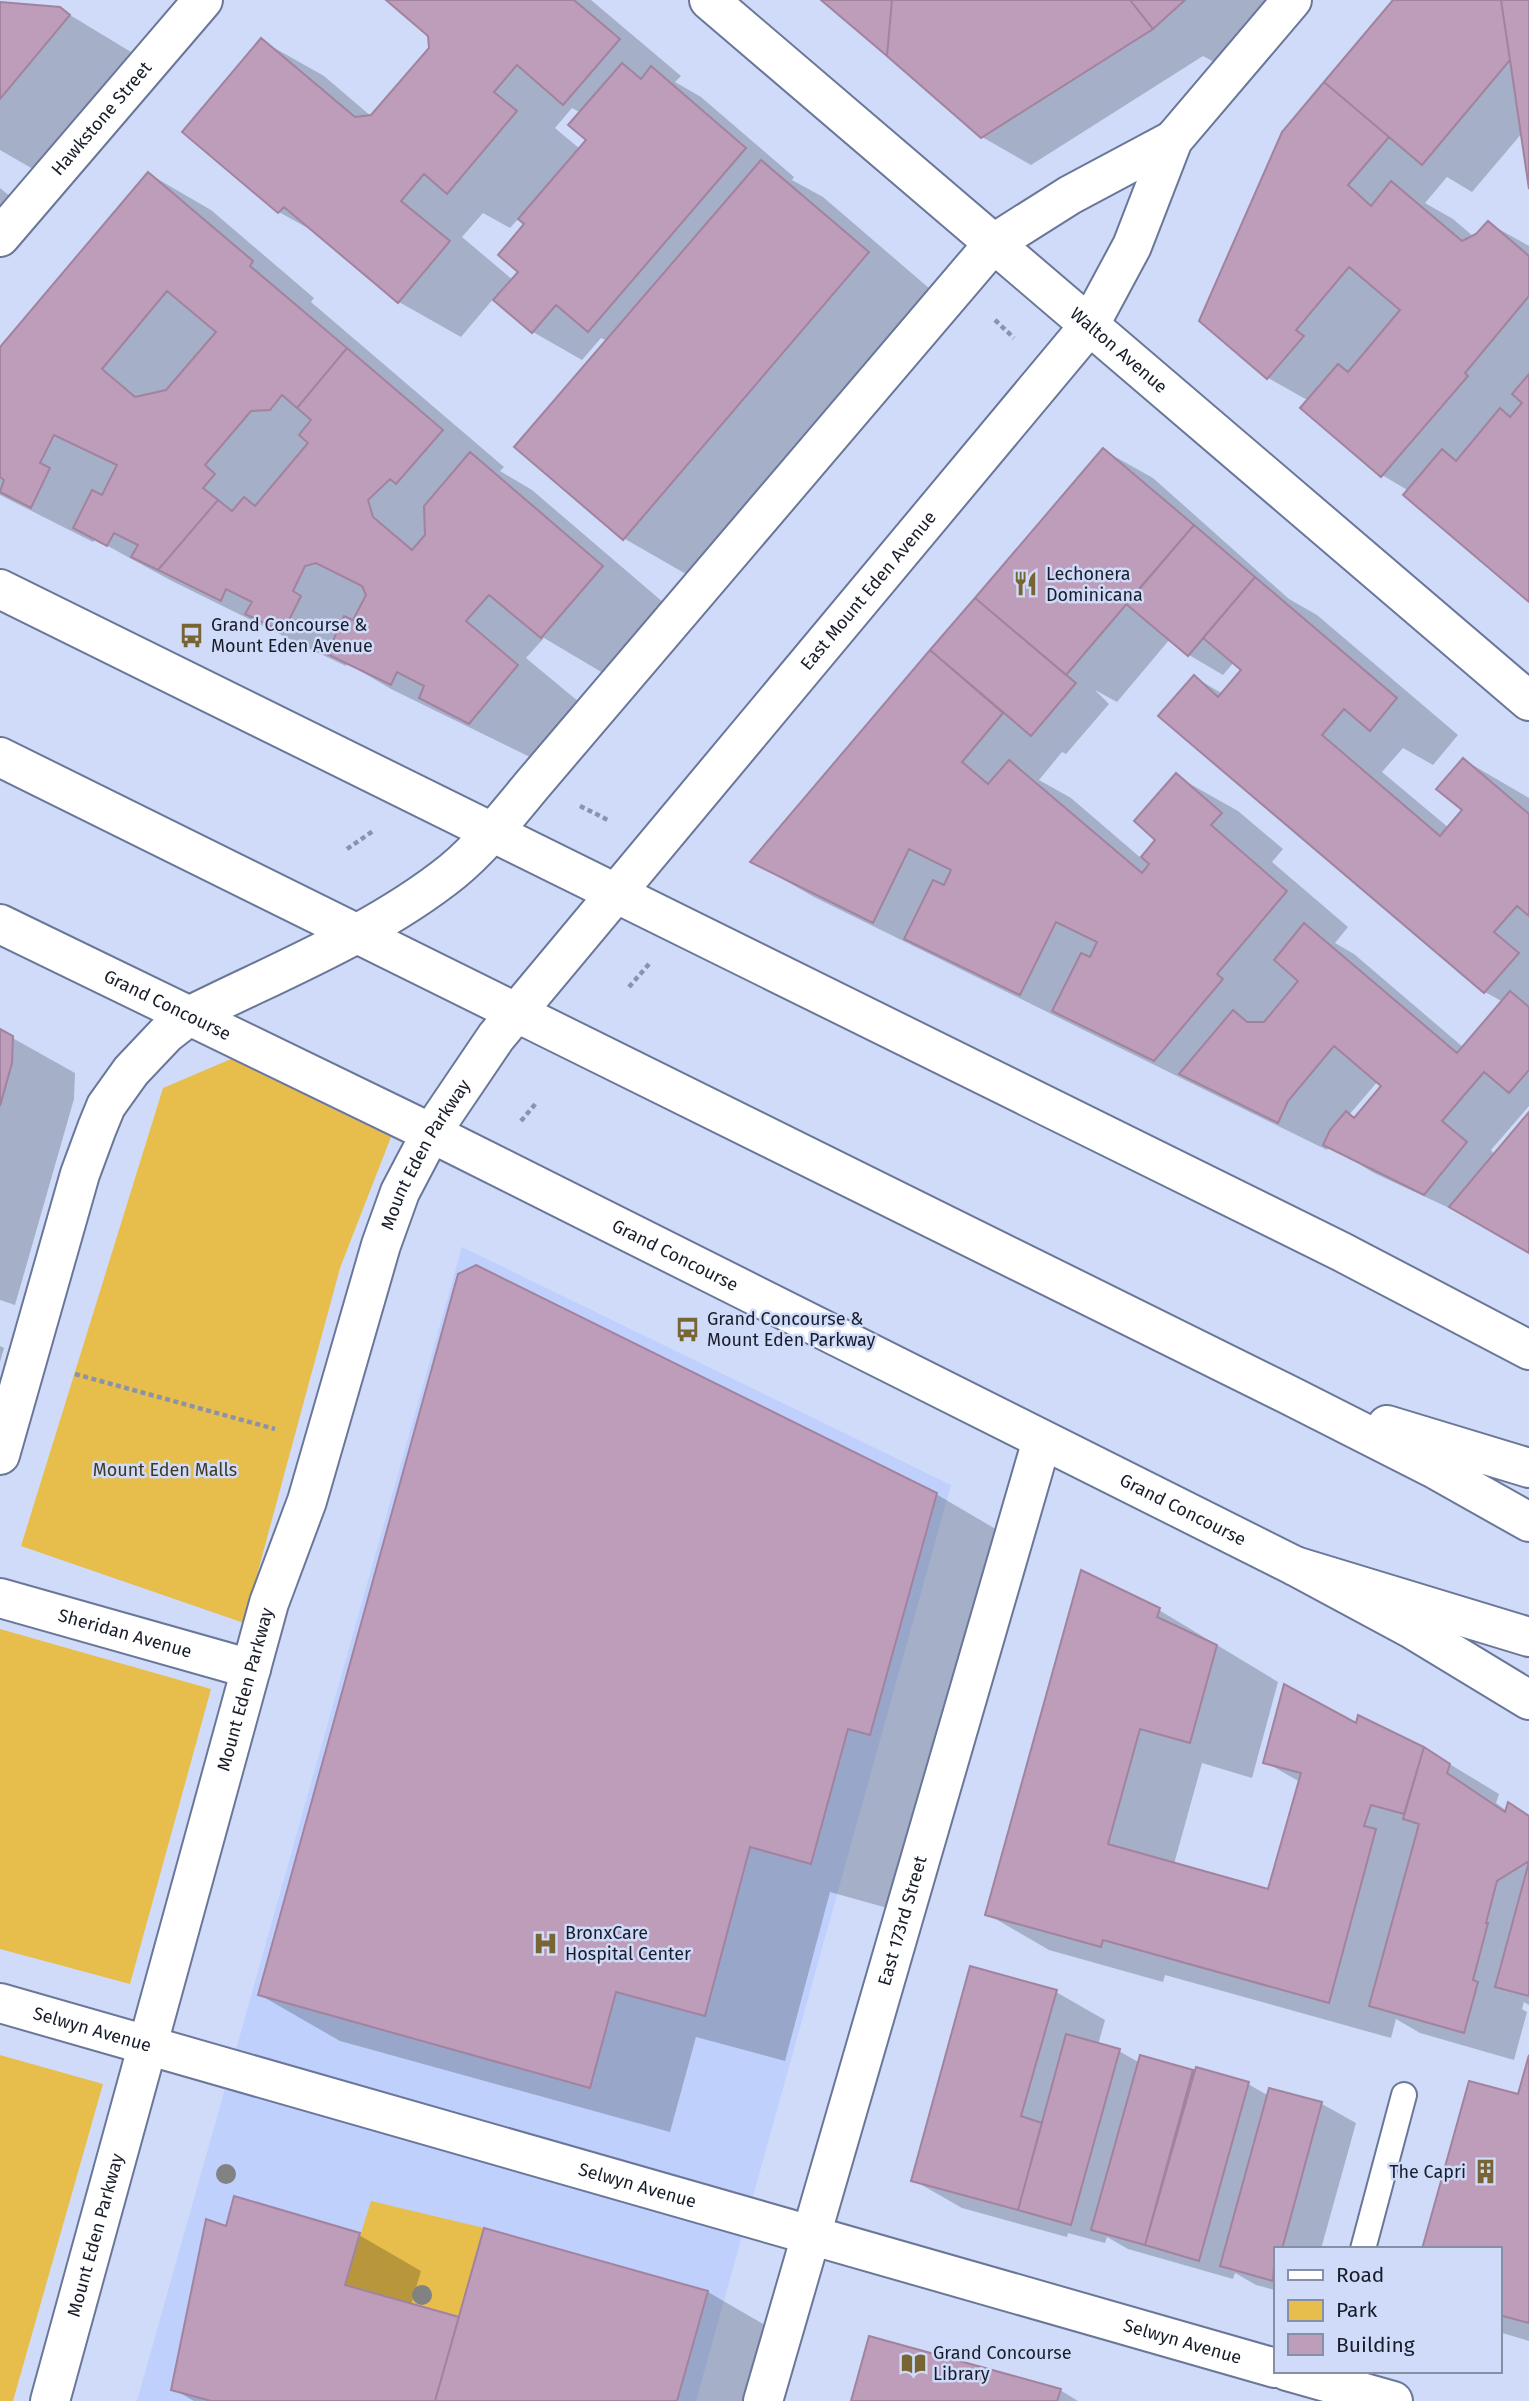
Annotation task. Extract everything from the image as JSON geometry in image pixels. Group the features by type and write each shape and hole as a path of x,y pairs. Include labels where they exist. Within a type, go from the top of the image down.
{"street":[{"name":"Hawkstone Street","path":"0,237 203,0"},
{"name":"Walton Avenue","path":"709,0 1529,701"},
{"name":"East Mount Eden Avenue","path":"517,1011 1090,326 1132,246 1173,140 1292,0"},
{"name":"East Mount Eden Avenue","path":"357,932 435,884 492,832 994,243 1070,195 1173,140"},
{"path":"0,589 1342,1252 1529,1349"},
{"path":"0,757 1289,1395 1433,1468 1529,1522"},
{"name":"Grand Concourse","path":"0,924 431,1133 1295,1566 1412,1629 1529,1700"},
{"path":"0,1455 80,1174 106,1106 131,1071 166,1034 190,1016 357,932"},
{"name":"Mount Eden Parkway","path":"50,2401 269,1603 307,1501 385,1232 400,1192 431,1133 475,1066 517,1011"},
{"path":"1289,1395 1529,1468"},
{"name":"East 173rd Street","path":"763,2401 1042,1440"},
{"path":"1295,1566 1529,1637"},
{"name":"Sheridan Avenue","path":"0,1598 251,1669"},
{"name":"Selwyn Avenue","path":"0,2003 1274,2368"},
{"path":"1301,2373 1330,2377 1393,2401"}],"lane":[{"path":"1364,2247 1404,2095"}],"path":[{"path":"985,312 1022,344"},
{"path":"573,802 615,824"},
{"path":"347,849 378,827"},
{"path":"629,987 657,954"},
{"path":"516,1127 537,1102"},
{"path":"63,1371 280,1430"}],"shaded area":[{"name":"BronxCare Hospital Center","path":"462,1247 951,1485 696,2401 137,2401"}],"green space":[{"name":"Mount Eden Malls","path":"231,1059 391,1137 340,1268 244,1623 21,1546 163,1088"},
{"path":"0,1629 211,1689 130,1984 0,1949"},
{"path":"0,2055 103,2084 13,2401 0,2401"},
{"path":"371,2201 484,2228 459,2317 345,2285"}],"building":[{"path":"386,0 574,0 620,39 563,105 517,65 494,92 517,111 447,194 424,174 401,201 450,241 398,303 284,207 278,213 182,132 261,38 355,117 371,115 429,48 428,36"},
{"path":"821,0 892,0 887,56"},
{"path":"892,0 1130,0 1153,29 981,138 887,56"},
{"path":"1130,0 1185,0 1153,29"},
{"path":"1393,0 1501,0 1510,60 1422,165 1324,82"},
{"path":"1501,0 1529,0 1529,189 1510,60"},
{"path":"0,2 60,7 70,15 0,99"},
{"path":"622,63 641,79 651,66 746,148 588,332 556,305 532,333 493,300 518,272 498,255 524,224 518,219 586,140 568,125"},
{"path":"1324,82 1389,137 1348,185 1371,206 1391,181 1462,241 1476,234 1488,221 1529,256 1529,296 1465,373 1468,376 1381,477 1300,408 1338,364 1348,372 1400,310 1349,267 1296,330 1304,336 1267,379 1199,321 1282,132"},
{"path":"761,160 869,252 623,540 514,447"},
{"path":"148,172 253,261 250,266 347,348 297,408 282,395 270,410 251,411 205,465 215,474 203,488 218,500 158,570 131,557 138,545 114,533 107,546 73,528 92,490 102,495 117,465 54,435 40,463 50,468 31,508 0,492 4,480 0,477 0,347","holes":["167,291 216,332 166,390 135,397 102,369"]},
{"path":"347,348 443,430 396,484 390,479 368,500 373,517 412,550 425,535 424,506 470,452 603,566 541,638 489,595 466,621 518,665 469,724 419,698 424,686 397,672 391,685 327,654 344,616 353,620 366,595 362,586 316,563 305,566 293,591 301,596 283,632 245,614 252,602 226,589 221,601 158,570 218,500 232,511 244,497 255,506 308,443 299,435 311,420 297,408"},
{"path":"1529,374 1529,602 1403,495 1442,449 1456,461 1500,408 1510,417 1522,403 1512,394"},
{"path":"1103,448 1194,525 1066,675 975,598"},
{"path":"1194,525 1255,577 1188,656 1126,604"},
{"path":"1255,577 1397,698 1370,731 1344,709 1322,735 1440,836 1462,810 1436,789 1463,758 1529,814 1529,916 1517,906 1494,932 1519,953 1484,993 1158,716 1194,675 1218,697 1241,670 1203,638"},
{"path":"975,598 1076,683 1031,736 930,650"},
{"path":"930,650 1003,713 962,762 988,784 1009,760 1142,873 1149,864 1141,857 1155,840 1134,821 1176,773 1222,813 1211,825 1287,891 1217,974 1223,979 1154,1061 1052,1011 1081,953 1090,957 1097,942 1056,922 1020,995 904,939 933,880 944,885 951,870 909,849 873,923 750,862"},
{"path":"1304,923 1457,1053 1510,991 1529,1007 1529,1070 1509,1093 1484,1072 1442,1121 1467,1142 1424,1195 1323,1145 1330,1130 1346,1111 1354,1118 1381,1086 1334,1046 1288,1101 1278,1123 1179,1074 1233,1010 1247,1022 1264,1022 1298,981 1274,960"},
{"path":"0,1029 13,1036 12,1063 0,1106"},
{"path":"1529,1112 1529,1253 1449,1207"},
{"path":"476,1265 937,1493 870,1735 848,1729 811,1864 750,1847 705,2016 616,1992 590,2088 258,1995 458,1274"},
{"path":"1081,1570 1160,1608 1157,1617 1217,1645 1190,1743 1140,1729 1108,1844 1268,1889 1301,1773 1263,1763 1284,1684 1356,1723 1358,1715 1424,1747 1404,1814 1371,1805 1364,1826 1376,1829 1329,2003 1103,1940 1101,1947 985,1915"},
{"path":"1424,1747 1450,1764 1447,1773 1505,1812 1508,1802 1529,1816 1529,1861 1497,1881 1473,1980 1478,1982 1464,2033 1369,2006 1419,1824 1403,1819"},
{"path":"1529,1862 1529,1996 1495,1987"},
{"path":"970,1966 1057,1990 1021,2116 1042,2123 1018,2210 911,2181"},
{"path":"1066,2034 1120,2049 1071,2225 1018,2210"},
{"path":"1140,2055 1193,2070 1145,2245 1091,2230"},
{"name":"The Capri","path":"1529,2055 1529,2323 1501,2316 1501,2247 1423,2247 1469,2081 1518,2094"},
{"path":"1196,2067 1249,2082 1199,2261 1145,2245"},
{"path":"1269,2088 1322,2102 1283,2247 1274,2247 1273,2281 1220,2266"},
{"path":"234,2196 360,2233 345,2285 459,2317 435,2401 211,2401 171,2390 206,2219 226,2226"},
{"path":"484,2228 708,2291 677,2401 435,2401"},
{"name":"Grand Concourse Library","path":"869,2336 1061,2389 1057,2401 851,2401"}],"place":[{"name":"Lechonera Dominicana","path":"1026,584"},
{"name":"Grand Concourse & Mount Eden Avenue","path":"191,635"},
{"name":"Grand Concourse & Mount Eden Parkway","path":"687,1329"},
{"name":"BronxCare Hospital Center","path":"545,1943"},
{"name":"The Capri","path":"1486,2172"},
{"name":"Grand Concourse Library","path":"913,2363"}]}
